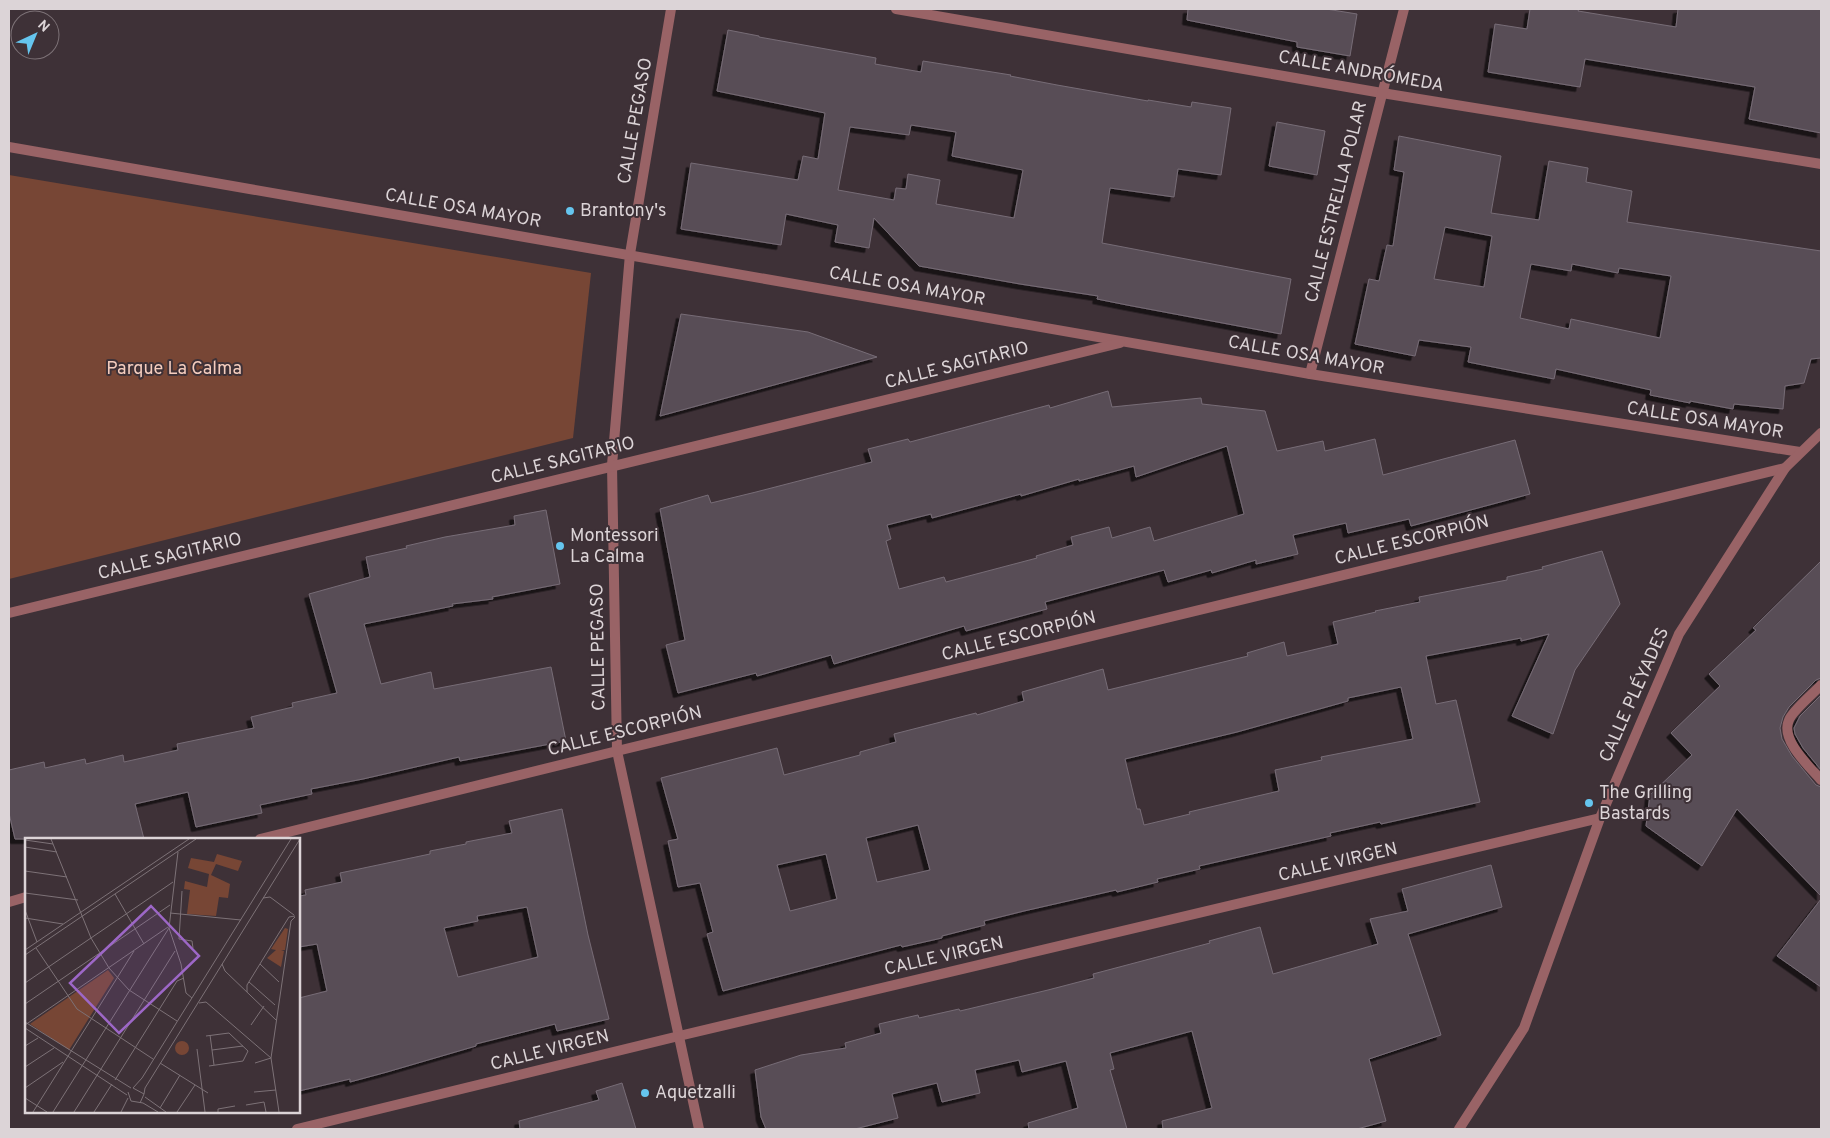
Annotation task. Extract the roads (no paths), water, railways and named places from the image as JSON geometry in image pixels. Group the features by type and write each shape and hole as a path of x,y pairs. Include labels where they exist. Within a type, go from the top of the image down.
{"street":[{"name":"CALLE PEGASO","path":"671,9 630,254 612,465 617,751 699,1129"},
{"name":"CALLE ANDRÓMEDA","path":"896,9 1382,93 1821,164"},
{"name":"CALLE ESTRELLA POLAR","path":"1310,374 1404,9"},
{"name":"CALLE OSA MAYOR","path":"9,147 1310,374 1800,452"},
{"name":"CALLE SAGITARIO","path":"9,613 612,465 1125,342"},
{"name":"CALLE PLÉYADES","path":"1459,1129 1524,1028 1600,818 1678,634 1785,468 1821,434"},
{"name":"CALLE ESCORPIÓN","path":"264,838 1785,468"},
{"path":"1821,685 1789,718 1787,726 1795,749 1821,780"},
{"name":"CALLE VIRGEN","path":"297,1129 679,1036 1600,818"},
{"path":"9,902 25,897"}],"place":[{"name":"Brantony's","path":"570,211"},
{"name":"Montessori La Calma","path":"560,546"},
{"name":"The Grilling Bastards","path":"1589,803"},
{"name":"Aquetzalli","path":"645,1093"}],"park label":[{"name":"Parque La Calma","path":"174,369"}]}
